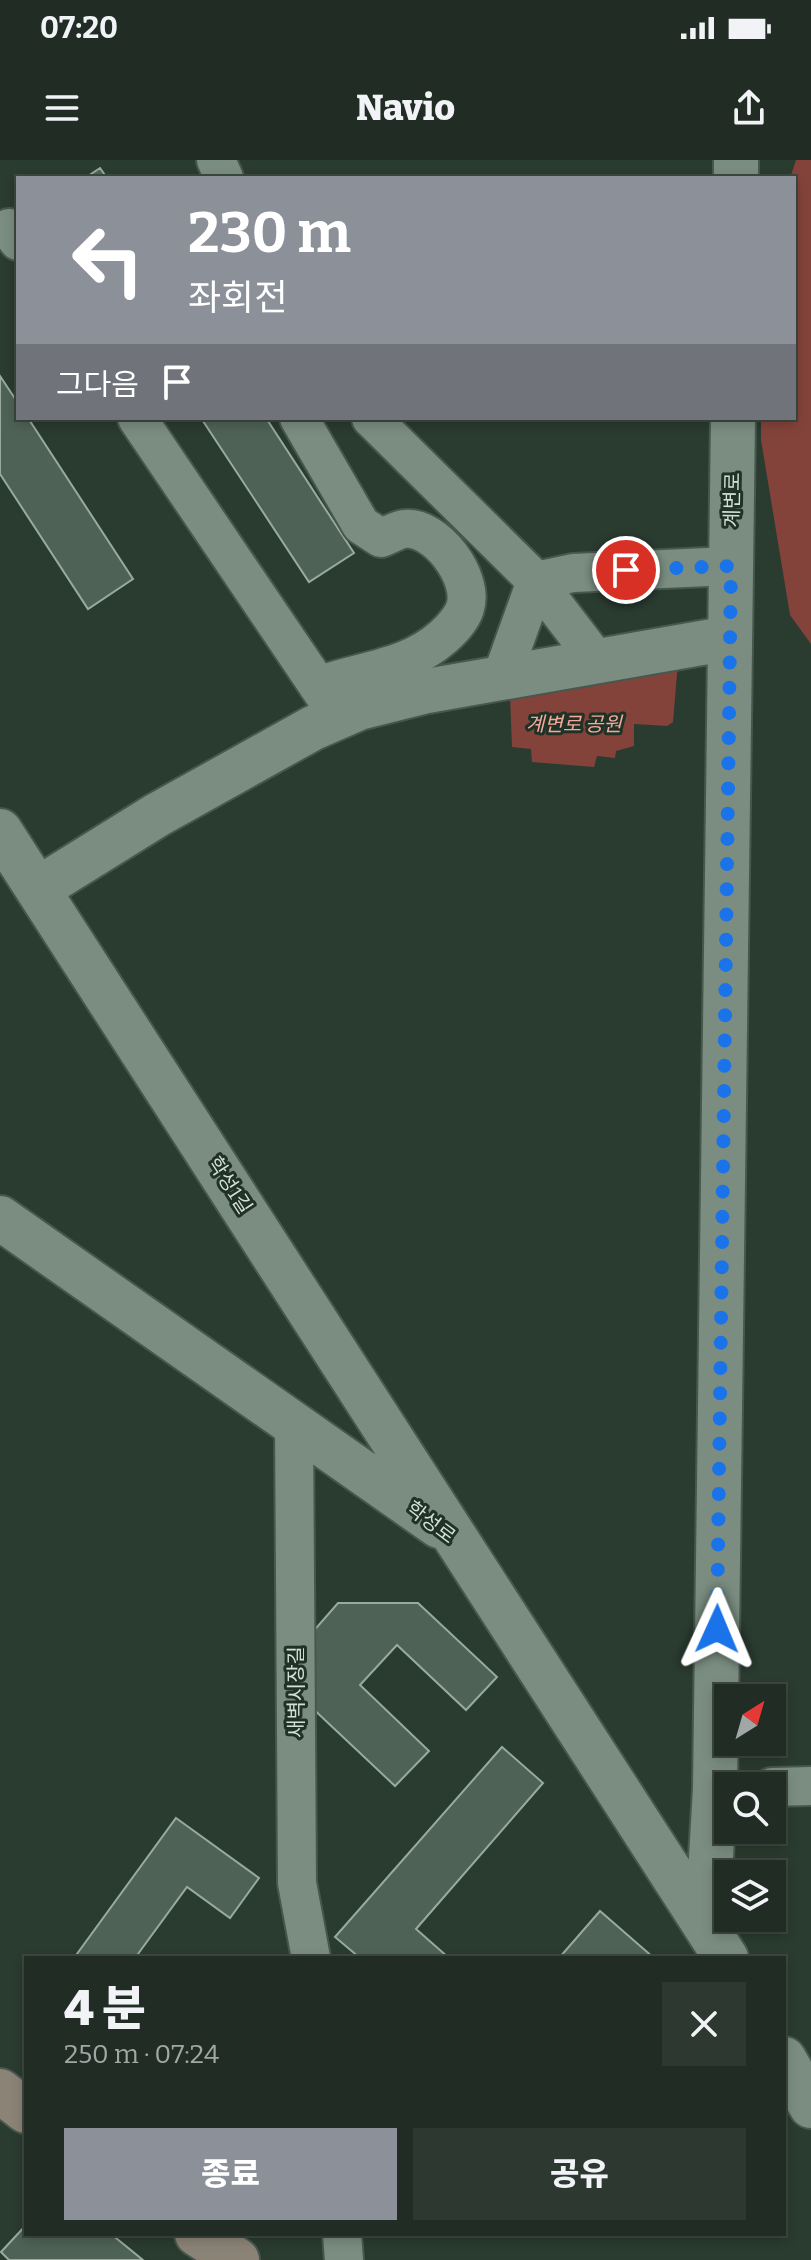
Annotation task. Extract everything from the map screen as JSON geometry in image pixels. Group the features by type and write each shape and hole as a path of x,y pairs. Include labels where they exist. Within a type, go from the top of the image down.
{"main road":[{"path":"0,2091 24,2109"},
{"path":"200,2236 237,2260"}],"street":[{"path":"138,420 329,701"},
{"path":"38,889 157,815 329,701 352,674 386,669 428,649 458,619 465,607 467,590 464,575 430,538 417,530 404,529 381,538 361,525 300,420"},
{"path":"373,420 536,581 598,662"},
{"name":"계변로","path":"722,1772 733,420"},
{"path":"536,581 573,573 731,566"},
{"path":"501,679 536,581"},
{"path":"329,701 427,691 730,638"},
{"name":"학성1길","path":"0,831 458,1539"},
{"name":"학성로","path":"0,1218 458,1539 716,1941"},
{"name":"새벽시장길","path":"294,1425 297,1883 311,1956"},
{"path":"786,1787 811,1786"},
{"name":"계변로","path":"716,1941 720,1844"},
{"path":"786,2062 811,2106"},
{"path":"342,2236 344,2260"}],"green space":[{"path":"796,160 811,160 811,644 790,615 761,440 761,420 796,420 796,176 791,176"},
{"name":"계변로 공원","path":"678,662 673,722 667,726 634,724 634,746 616,751 615,758 597,756 594,767 532,762 531,749 512,747 510,696"}],"building":[{"path":"100,168 106,176 88,176"},
{"path":"0,376 16,400 16,420 29,420 133,579 88,609 0,474"},
{"path":"202,420 267,420 354,553 309,582"},
{"path":"338,1603 418,1603 497,1677 466,1710 397,1645 360,1685 429,1751 395,1786 309,1705 303,1643"},
{"path":"502,1747 543,1783 416,1929 447,1956 358,1956 335,1937"},
{"path":"176,1818 259,1878 230,1918 187,1887 136,1956 75,1956"},
{"path":"600,1911 652,1956 561,1956"},
{"path":"24,2227 24,2236 113,2236 143,2260 9,2260 1,2252"}],"route":[{"path":"626,570 680,571 731,566 717,1629"}]}
